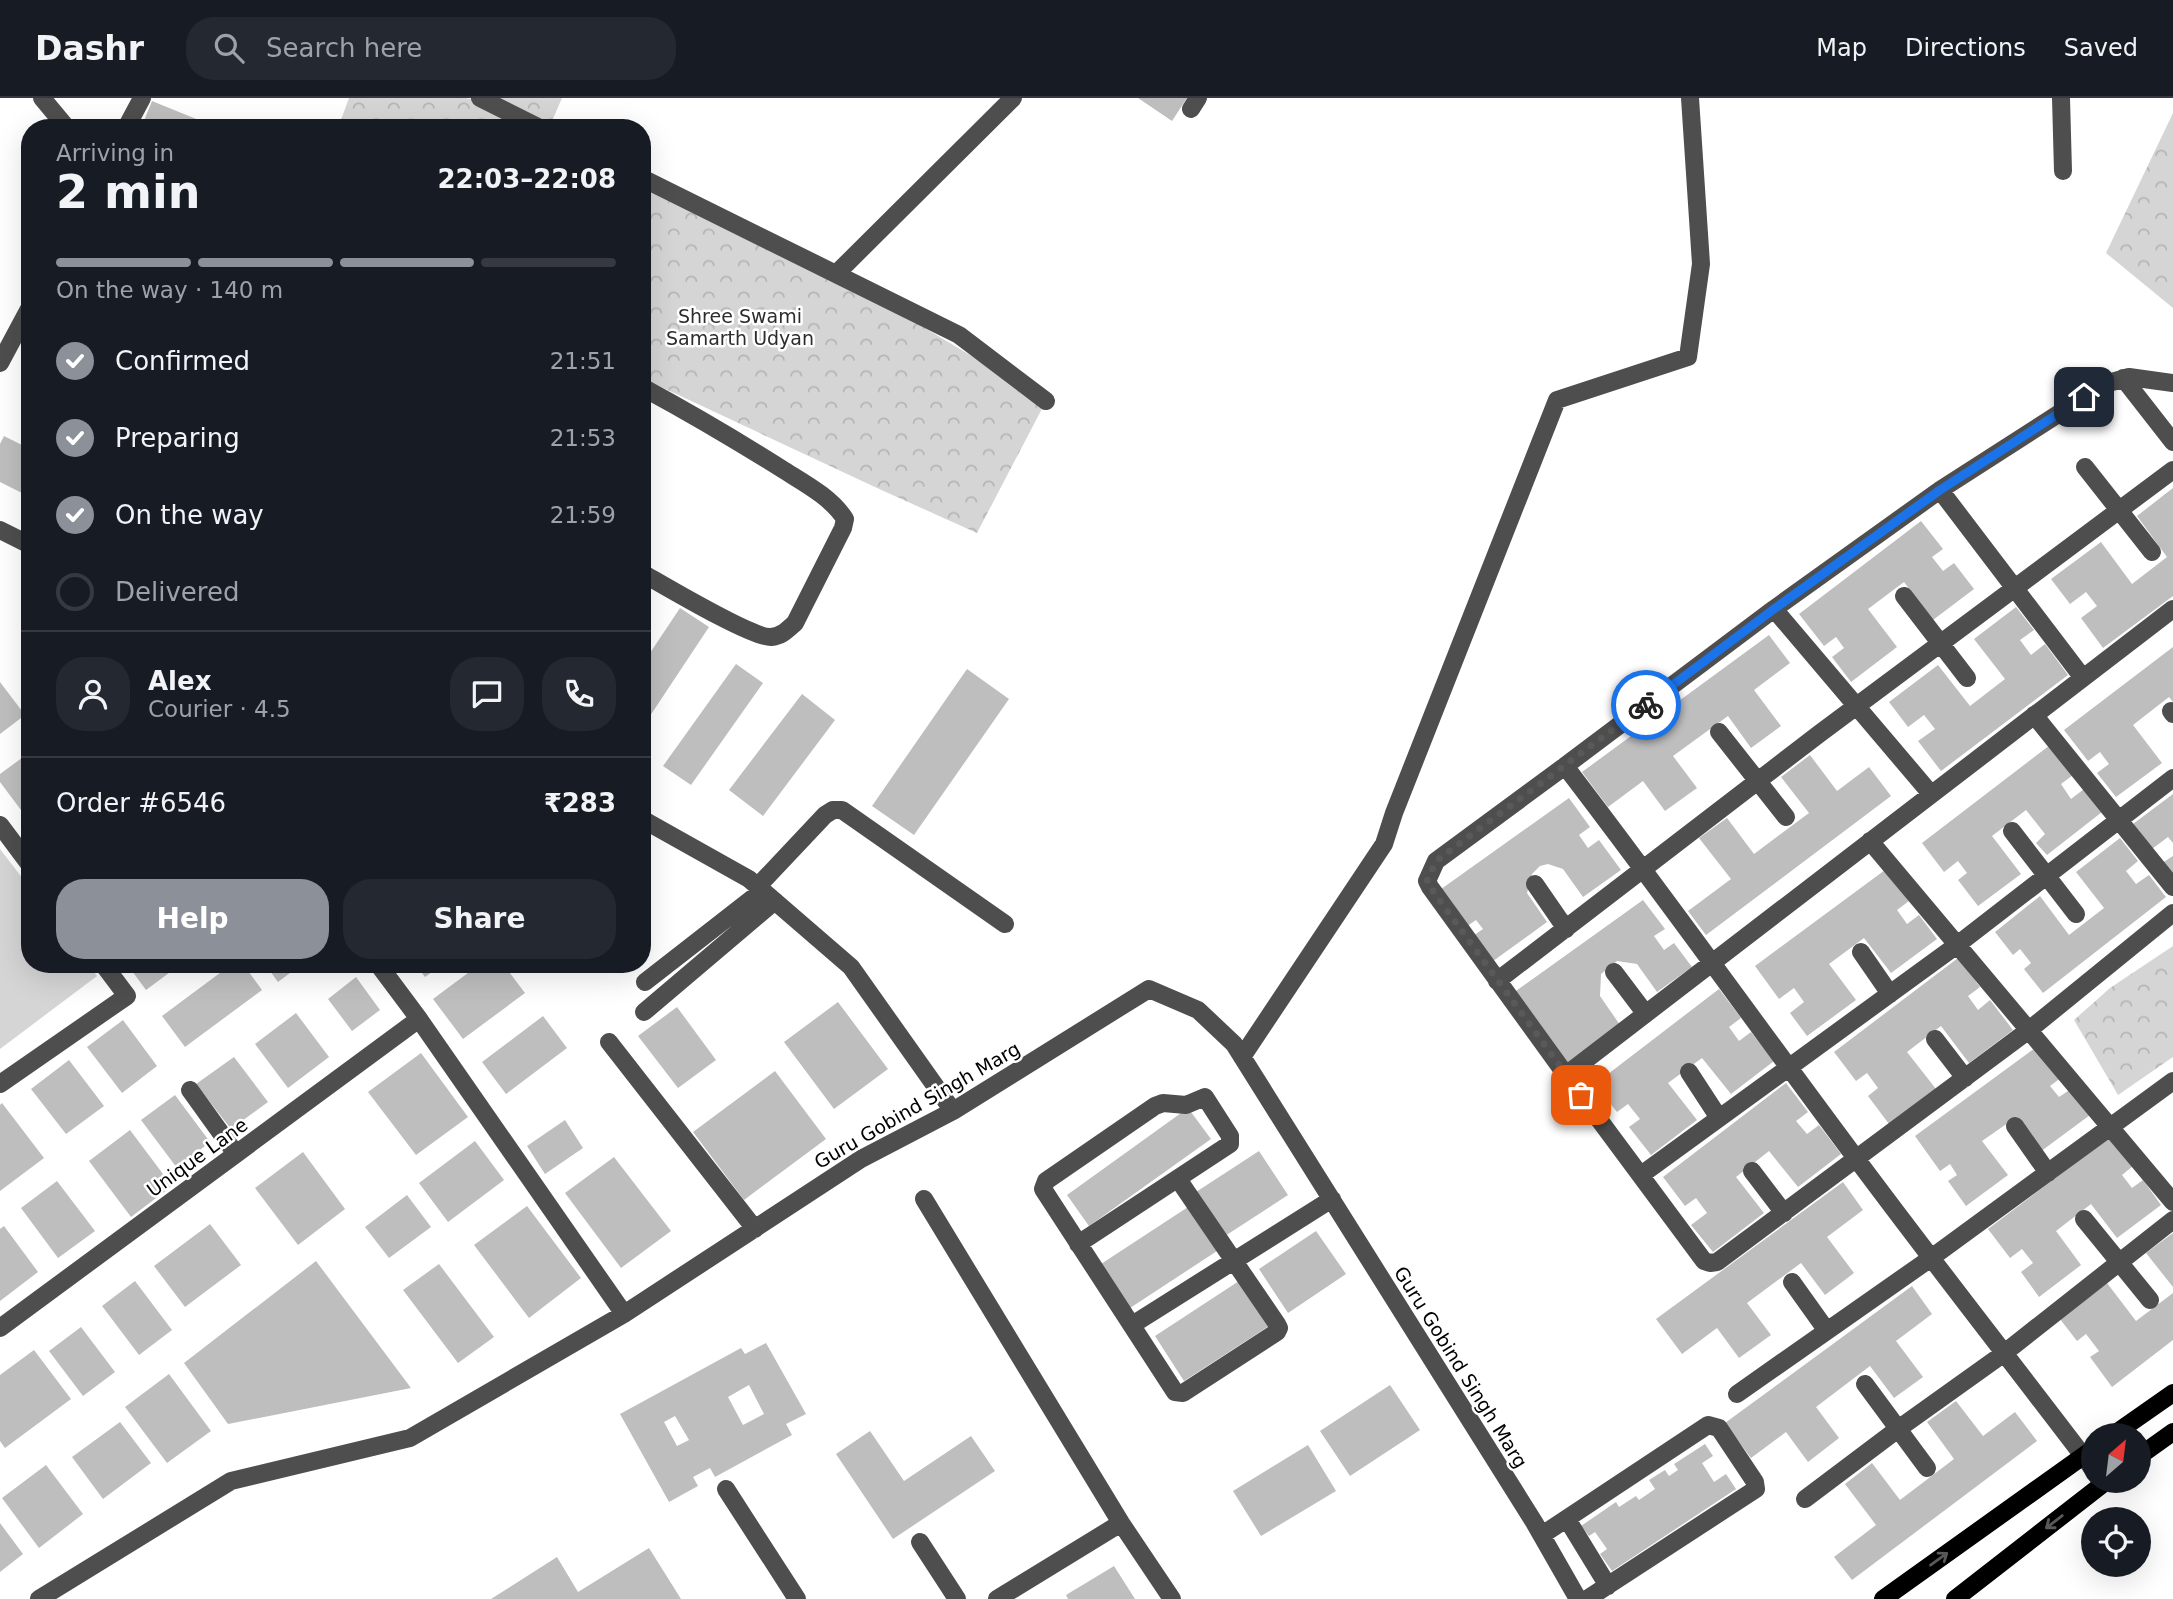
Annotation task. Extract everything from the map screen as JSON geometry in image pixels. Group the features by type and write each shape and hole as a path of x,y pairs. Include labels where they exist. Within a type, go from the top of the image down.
{"main road":[{"path":"2130,1423 2173,1393"},
{"path":"2151,1448 2173,1432"},
{"path":"1883,1599 2081,1464"},
{"path":"1955,1599 2090,1493"}],"street":[{"path":"42,98 59,119"},
{"path":"131,119 142,98"},
{"path":"480,98 522,119"},
{"path":"836,274 1013,98"},
{"path":"1242,1057 1384,844 1557,400 1688,357 1701,264 1690,98"},
{"path":"2061,98 2063,171"},
{"path":"651,182 959,335 1046,401"},
{"path":"0,363 21,324"},
{"path":"2173,383 2135,377 2105,384 1940,490 1774,609 1436,861 1427,881 1566,1075 1704,1261 1710,1264 1717,1262 1784,1213 2029,1030 2173,913"},
{"path":"2123,378 2173,442"},
{"path":"651,392 727,434 794,477 837,506 845,519 795,623 782,635 769,637 750,631 651,578"},
{"path":"2085,467 2152,552"},
{"path":"1497,981 2173,470"},
{"path":"1940,490 2083,678"},
{"path":"0,530 21,540"},
{"path":"1904,596 1967,678"},
{"path":"1774,609 1931,794"},
{"path":"1566,1075 2173,609"},
{"path":"2034,715 2173,887"},
{"path":"1719,732 1786,817"},
{"path":"1565,766 2003,1354 2081,1447"},
{"path":"1641,1175 1957,945 2173,778"},
{"path":"643,1012 765,892 825,815 834,810 842,810 1005,924"},
{"path":"651,824 749,879 851,967 953,1111"},
{"path":"0,825 21,853"},
{"path":"2012,831 2076,914"},
{"path":"1870,841 2173,1202"},
{"path":"1535,884 1566,929"},
{"path":"645,982 765,892"},
{"path":"1861,952 1890,994"},
{"path":"1614,972 1645,1013"},
{"path":"0,1084 127,996 110,973"},
{"path":"385,973 419,1018 624,1314"},
{"name":"Guru Gobind Singh Marg","path":"39,1599 231,1481 410,1438 624,1314 861,1159 953,1111 1149,989 1198,1010 1234,1044 1542,1535 1578,1599"},
{"name":"Unique Lane","path":"0,1328 419,1018"},
{"path":"1935,1039 1965,1078"},
{"path":"609,1042 755,1228"},
{"path":"1689,1072 1719,1118"},
{"path":"1737,1394 1931,1258 2173,1081"},
{"path":"190,1090 236,1154"},
{"path":"1078,1244 1178,1180 1231,1142 1230,1136 1205,1097 1186,1105 1155,1106 1044,1183 1044,1191 1078,1244 1132,1325 1175,1392 1183,1393 1279,1330 1278,1324 1178,1180"},
{"path":"2015,1126 2048,1173"},
{"path":"1752,1171 1784,1213"},
{"path":"924,1199 1121,1523 1172,1599"},
{"path":"1132,1325 1332,1199"},
{"path":"2084,1219 2150,1300"},
{"path":"1805,1499 2003,1354 2173,1220"},
{"path":"1792,1282 1827,1331"},
{"path":"1865,1384 1927,1468"},
{"path":"1542,1535 1708,1425 1719,1428 1755,1482 1754,1491 1587,1599"},
{"path":"726,1489 797,1599"},
{"path":"1567,1519 1608,1586"},
{"path":"997,1599 1121,1523"},
{"path":"919,1542 957,1599"}],"green space":[{"path":"349,98 465,98 485,101 480,98 562,98 553,119 341,119"},
{"path":"2173,113 2173,308 2106,253"},
{"name":"Shree Swami Samarth Udyan","path":"651,183 910,319 1046,401 977,533 651,382"},
{"path":"0,849 21,876 21,973 95,973 97,976 0,1049"},
{"path":"2173,946 2173,1057 2118,1095 2074,1020 2110,988"}],"building":[{"path":"1138,98 1187,98 1172,121"},
{"path":"152,101 196,119 145,119"},
{"path":"4,436 21,444 21,492 0,482 0,444"},
{"path":"2173,488 2173,596 2103,648 2081,618 2097,606 2086,592 2070,604 2051,579 2101,542 2132,584 2167,557 2137,516"},
{"path":"1921,521 1943,549 1932,557 1943,571 1954,563 1974,589 1933,620 1904,582 1868,609 1897,647 1851,682 1832,657 1844,648 1836,637 1824,646 1799,614"},
{"path":"2016,607 2034,630 2020,640 2031,655 2045,644 2068,675 1941,771 1918,741 1935,729 1924,715 1908,727 1889,702 1938,665 1970,706 2005,679 1974,639"},
{"path":"680,608 709,627 651,714 651,652"},
{"path":"1769,635 1790,663 1754,690 1781,726 1751,748 1728,716 1673,756 1697,788 1665,811 1643,781 1608,807 1582,772"},
{"path":"2173,647 2173,702 2169,697 2133,725 2162,763 2116,797 2097,773 2109,764 2100,752 2088,761 2064,730"},
{"path":"736,664 763,683 691,785 663,766"},
{"path":"967,669 1009,699 914,835 872,806"},
{"path":"0,682 21,710 21,718 0,734"},
{"path":"802,694 835,720 763,816 729,790"},
{"path":"2050,745 2073,775 2061,784 2071,799 2084,789 2102,812 2047,855 2036,843 2045,834 2026,810 1992,836 2021,874 1978,906 1958,880 1967,873 1958,861 1944,872 1922,843"},
{"path":"1810,755 1837,791 1869,767 1891,796 1706,935 1688,911 1731,879 1699,838 1727,818 1754,854 1809,813 1781,777"},
{"path":"21,759 21,810 0,782 0,774"},
{"path":"2173,794 2173,843 2168,837 2152,849 2133,824"},
{"path":"1569,798 1590,827 1579,835 1588,848 1599,840 1621,870 1583,897 1563,869 1548,864 1540,866 1532,874 1527,893 1547,922 1489,964 1470,938 1483,929 1476,920 1463,929 1437,892"},
{"path":"2120,838 2138,861 2126,871 2136,884 2149,875 2166,897 2043,993 2024,969 2031,963 2020,949 2013,955 1995,932 2040,896 2069,935 2104,908 2076,872"},
{"path":"2173,856 2173,877 2162,863"},
{"path":"1885,870 1909,901 1897,910 1907,924 1919,915 1937,939 1891,973 1864,938 1829,964 1856,1000 1807,1036 1790,1013 1804,1002 1794,988 1779,999 1755,966"},
{"path":"1643,900 1665,929 1654,936 1664,950 1674,943 1692,967 1657,992 1637,964 1617,961 1601,974 1600,996 1620,1025 1565,1065 1513,993"},
{"path":"1958,958 1980,987 1968,996 1978,1010 1990,1000 2013,1030 1969,1063 1941,1026 1907,1052 1936,1089 1889,1124 1868,1096 1878,1088 1867,1073 1856,1081 1834,1052"},
{"path":"134,973 169,973 146,990"},
{"path":"220,973 250,973 262,990 185,1047 162,1016"},
{"path":"272,973 290,973 278,982"},
{"path":"468,973 510,973 525,993 463,1039 433,999"},
{"path":"356,977 380,1010 352,1031 328,999"},
{"path":"1719,989 1741,1018 1729,1027 1739,1041 1751,1032 1774,1061 1731,1094 1702,1058 1668,1083 1697,1120 1651,1155 1629,1127 1640,1119 1628,1104 1617,1112 1595,1084"},
{"path":"838,1002 888,1069 834,1109 784,1042"},
{"path":"677,1007 716,1060 678,1088 638,1036"},
{"path":"296,1013 329,1057 288,1088 255,1044"},
{"path":"543,1016 567,1048 506,1094 482,1062"},
{"path":"123,1020 157,1066 122,1093 87,1047"},
{"path":"2039,1045 2062,1077 2050,1086 2059,1097 2071,1089 2090,1115 2040,1152 2015,1118 1982,1141 2008,1175 1966,1206 1948,1181 1957,1175 1950,1164 1940,1171 1915,1136"},
{"path":"421,1053 468,1117 416,1155 368,1092"},
{"path":"234,1057 268,1102 231,1129 196,1084"},
{"path":"69,1060 104,1106 66,1134 31,1089"},
{"path":"775,1071 826,1139 744,1200 693,1132"},
{"path":"1786,1083 1808,1112 1796,1121 1807,1134 1819,1125 1841,1154 1798,1187 1769,1151 1736,1177 1764,1213 1713,1252 1691,1225 1707,1213 1696,1198 1685,1206 1663,1177"},
{"path":"175,1095 210,1142 177,1168 141,1120"},
{"path":"2,1103 44,1158 0,1191 0,1105"},
{"path":"1188,1108 1211,1139 1089,1226 1067,1195"},
{"path":"565,1120 583,1148 545,1174 527,1146"},
{"path":"130,1130 172,1186 131,1217 89,1161"},
{"path":"2110,1137 2133,1166 2122,1175 2132,1188 2143,1180 2161,1205 2117,1238 2091,1204 2056,1231 2081,1265 2039,1297 2021,1272 2033,1263 2022,1249 2010,1258 1988,1229"},
{"path":"475,1141 504,1180 448,1222 419,1183"},
{"path":"1259,1151 1288,1195 1225,1236 1196,1192"},
{"path":"303,1152 345,1209 298,1245 255,1188"},
{"path":"614,1157 671,1231 621,1268 565,1193"},
{"path":"57,1181 95,1231 58,1258 21,1208"},
{"path":"1843,1182 1863,1210 1827,1237 1854,1273 1825,1295 1801,1263 1747,1303 1771,1335 1739,1358 1717,1328 1682,1354 1656,1319"},
{"path":"407,1195 431,1227 389,1258 365,1227"},
{"path":"527,1206 581,1278 529,1318 474,1245"},
{"path":"1188,1207 1217,1251 1130,1308 1101,1264"},
{"path":"210,1224 241,1265 185,1307 154,1266"},
{"path":"4,1226 38,1272 0,1301 0,1229"},
{"path":"1316,1231 1346,1274 1288,1313 1259,1269"},
{"path":"2173,1233 2173,1287 2146,1253"},
{"path":"316,1261 411,1388 228,1424 184,1363"},
{"path":"439,1264 494,1337 458,1363 403,1290"},
{"path":"135,1281 172,1330 139,1355 102,1306"},
{"path":"1239,1281 1269,1326 1184,1381 1155,1336"},
{"path":"2107,1283 2136,1321 2173,1293 2173,1340 2112,1387 2090,1357 2099,1351 2086,1334 2077,1341 2060,1319"},
{"path":"1912,1286 1932,1314 1896,1341 1923,1377 1894,1398 1870,1366 1816,1407 1839,1438 1808,1462 1786,1432 1751,1458 1725,1423"},
{"path":"81,1327 115,1372 83,1396 49,1351"},
{"path":"766,1343 806,1414 786,1424 792,1435 715,1477 710,1468 693,1477 698,1486 669,1502 620,1414 741,1348 745,1354","holes":["749,1385 764,1414 743,1425 728,1397","675,1416 689,1440 677,1446 664,1422"]},
{"path":"34,1350 71,1399 5,1448 0,1441 0,1375"},
{"path":"169,1374 211,1431 167,1463 125,1407"},
{"path":"1390,1385 1420,1430 1350,1476 1320,1431"},
{"path":"1956,1401 1983,1436 2015,1412 2037,1441 1852,1580 1834,1557 1876,1525 1845,1484 1872,1463 1900,1500 1954,1459 1927,1422"},
{"path":"120,1422 151,1463 103,1499 72,1457"},
{"path":"870,1431 904,1481 971,1436 995,1471 893,1539 836,1454"},
{"path":"1705,1444 1713,1456 1702,1463 1714,1482 1726,1474 1736,1489 1612,1571 1600,1554 1607,1549 1595,1532 1589,1536 1581,1526 1616,1502 1619,1507 1636,1496 1639,1500 1655,1489 1649,1480 1665,1470 1669,1476 1678,1470 1674,1464"},
{"path":"1308,1445 1336,1491 1261,1536 1233,1491"},
{"path":"46,1465 83,1514 39,1548 2,1498"},
{"path":"0,1523 23,1554 0,1572"},
{"path":"649,1548 681,1599 491,1599 557,1557 578,1592"},
{"path":"1114,1566 1135,1599 1068,1599 1066,1595"}],"way so far":[{"path":"1581,1095 1427,881 1436,861 1646,705"}],"route":[{"path":"1646,705 1940,490 2084,397"}]}
